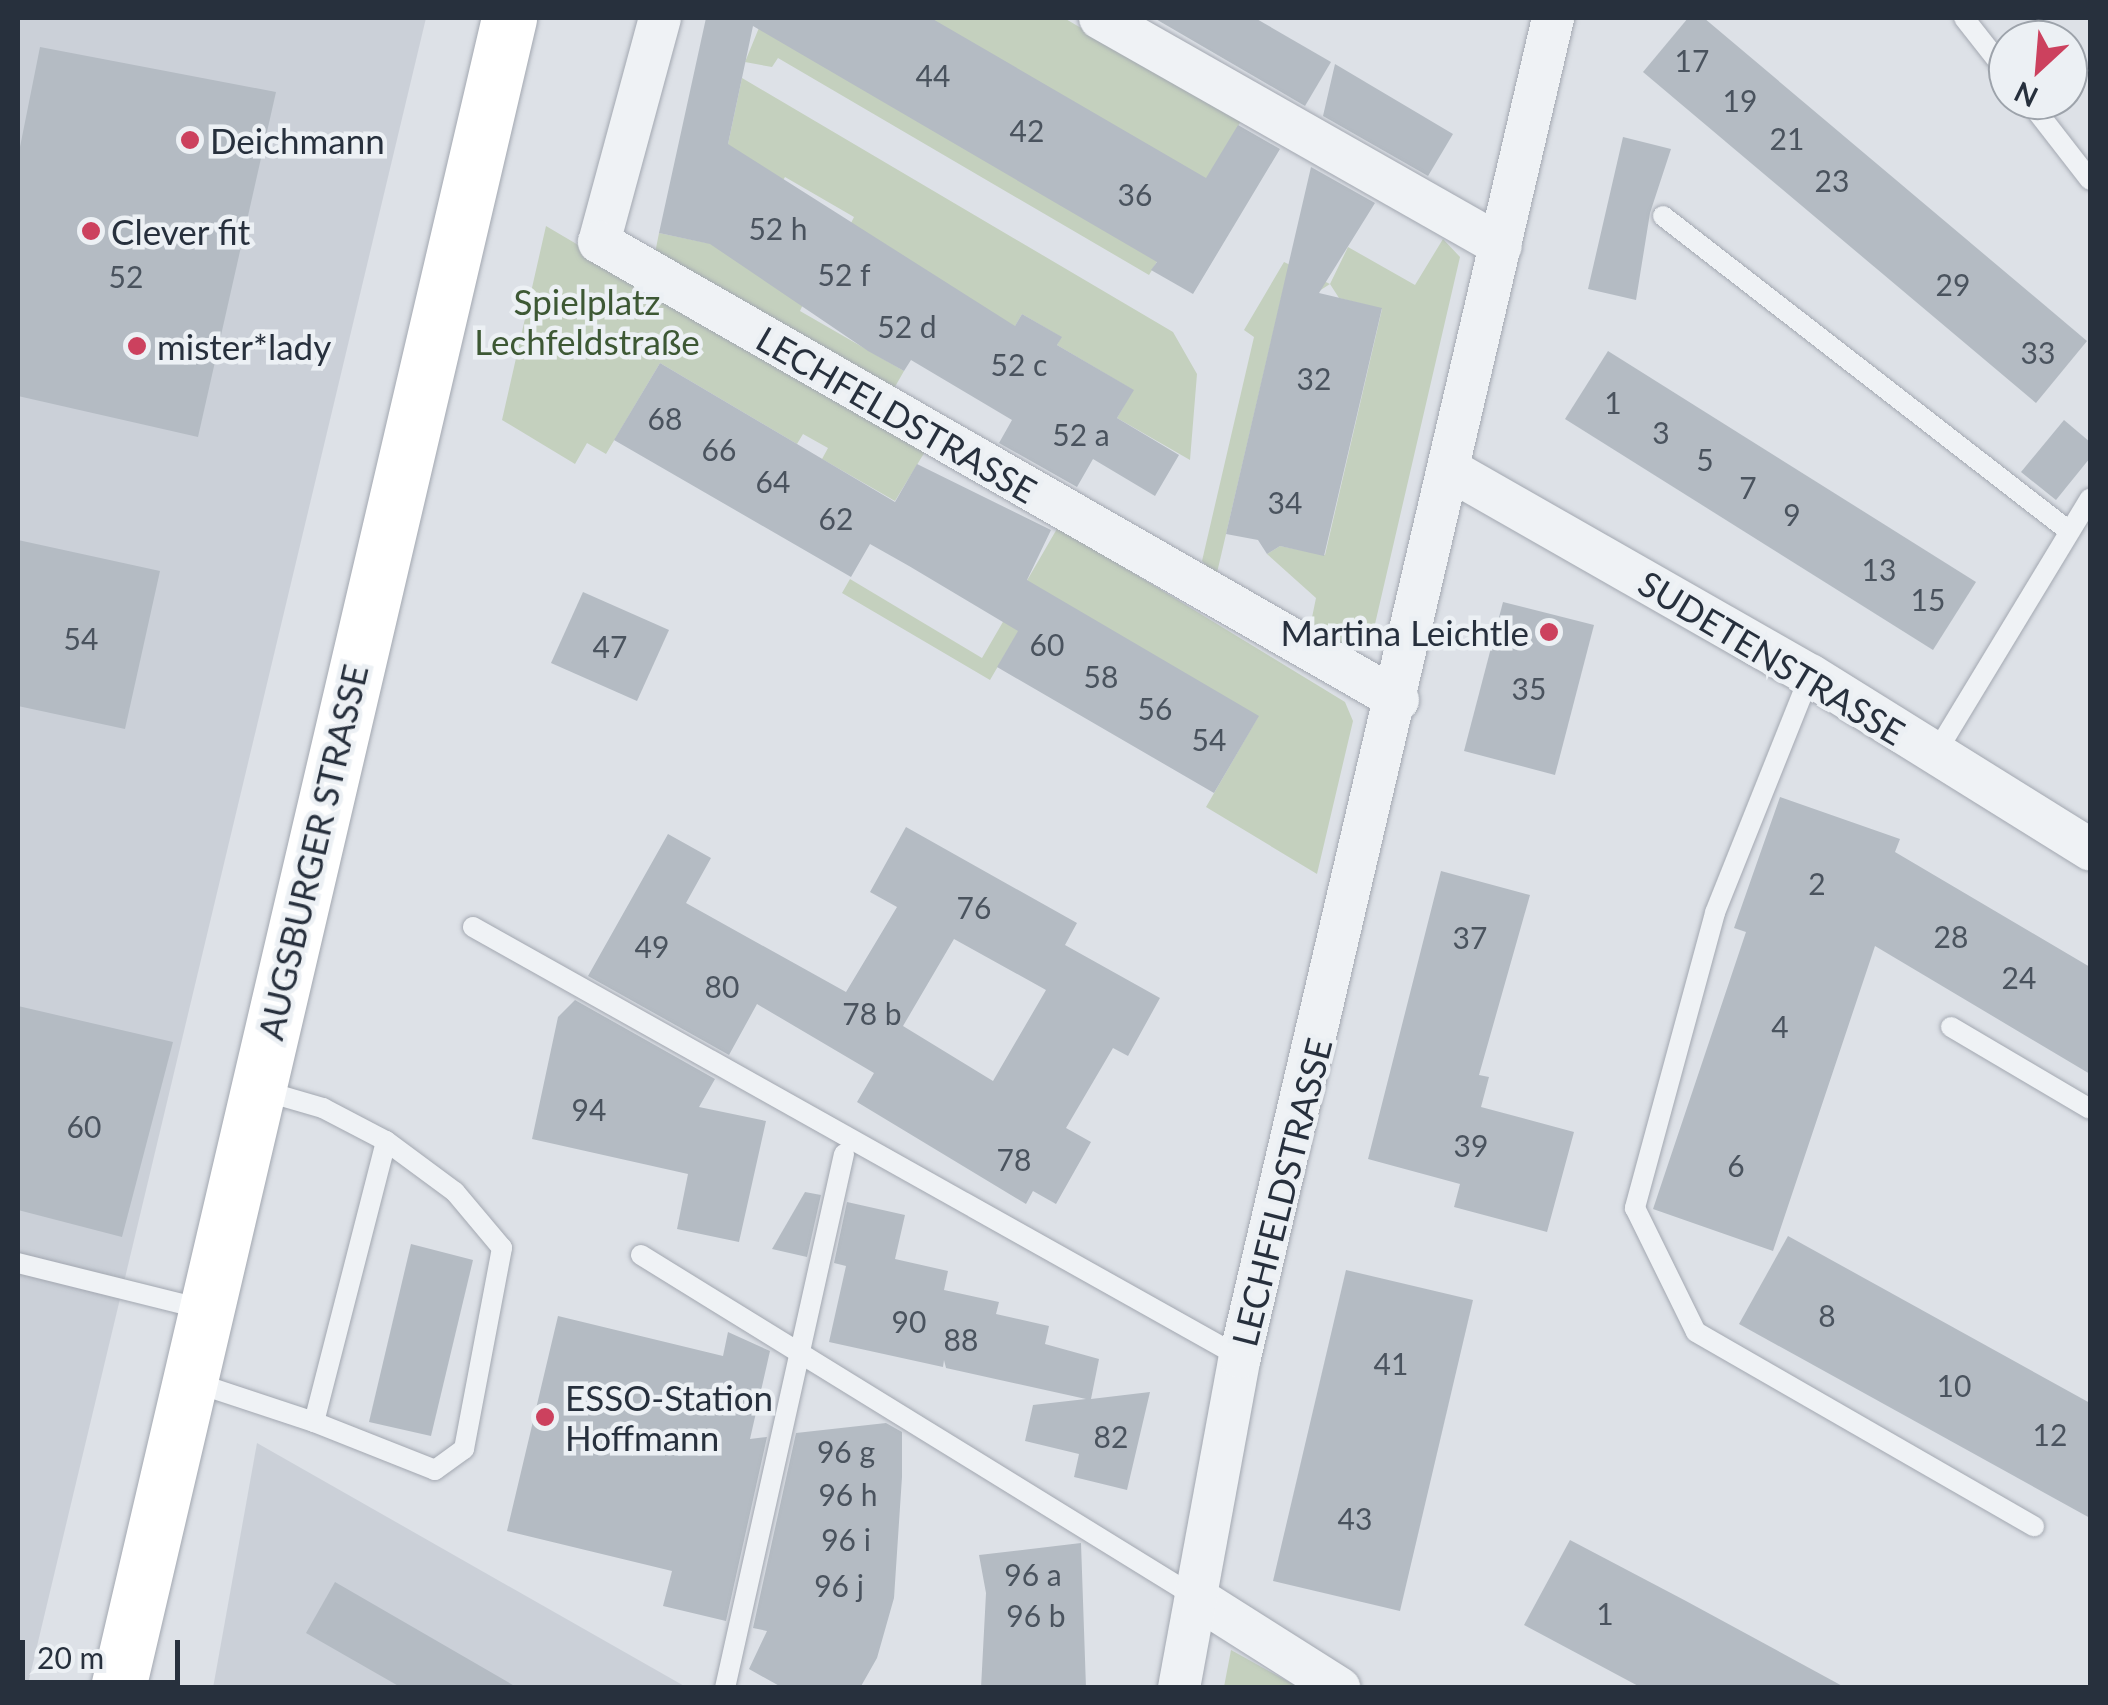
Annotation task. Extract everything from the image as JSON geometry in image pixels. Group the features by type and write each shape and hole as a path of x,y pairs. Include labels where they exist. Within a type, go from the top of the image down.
{"main road":[{"name":"AUGSBURGER STRASSE","path":"118,1688 510,18"}],"street":[{"name":"LECHFELDSTRASSE","path":"660,18 599,242 1398,700"},
{"path":"1100,18 1501,246"},
{"name":"LECHFELDSTRASSE","path":"1179,1688 1200,1600 1240,1357 1398,700 1553,18"},
{"name":"SUDETENSTRASSE","path":"1450,470 1810,675 1934,756 2090,849"},
{"path":"1200,1600 1339,1688"}],"lane":[{"path":"1964,18 1988,49"},
{"path":"2044,120 2090,180"},
{"path":"1663,216 2070,531"},
{"path":"1934,756 2090,498"},
{"path":"1810,675 1715,913 1635,1208 1696,1332 2034,1526"},
{"path":"473,927 1240,1357"},
{"path":"1951,1028 2090,1108"},
{"path":"188,1381 314,1422 435,1470 464,1449 502,1248 454,1192 386,1142 324,1108 256,1089"},
{"path":"314,1422 386,1142"},
{"path":"726,1688 797,1352 844,1154"},
{"path":"641,1255 1200,1600"},
{"path":"18,1263 205,1309"}],"shaded area":[{"path":"18,18 426,18 27,1688 18,1687"},
{"path":"257,1443 686,1687 213,1688"}],"green space":[{"path":"763,18 1064,18 1241,121 1149,275 778,58 772,67 745,62"},
{"path":"742,78 1173,332 1197,374 1190,460 1117,418 1133,390 1057,345 1061,337 1022,314 1006,342 849,227 854,217 785,177 736,260 805,300 800,311 904,371 892,392 655,253 659,233 707,243"},
{"name":"Spielplatz Lechfeldstraße","path":"546,226 926,450 895,501 822,459 828,448 803,434 797,444 660,363 606,454 587,443 575,464 502,420"},
{"path":"1443,239 1460,257 1372,637 1346,647 1309,632 1316,598 1267,554 1280,546 1325,555 1382,309 1339,298 1330,284 1348,247 1415,285"},
{"path":"1284,262 1330,284 1316,293 1284,286 1216,577 1202,561 1254,337 1244,330"},
{"path":"1058,527 1345,702 1353,721 1317,874 1206,807 1258,717 1042,591 990,680 842,593 850,579 982,658"},
{"path":"1231,1650 1298,1687 1224,1687"}],"building":[{"path":"706,18 931,18 1206,178 1238,125 1280,149 1193,294 1151,270 1157,262 753,26 728,144 1015,326 1022,314 1062,337 1057,345 1134,390 1117,418 1179,455 1155,496 1093,459 1077,487 999,443 1012,420 911,360 904,371 868,351 710,244 659,233"},
{"path":"1154,18 1255,18 1331,62 1305,106"},
{"path":"1688,18 1704,18 2087,341 2036,403 1643,72"},
{"path":"40,47 276,92 198,437 18,396 18,157"},
{"path":"1335,64 1453,134 1428,176 1323,116"},
{"path":"1623,137 1671,149 1650,213 1636,300 1588,289"},
{"path":"1311,167 1375,203 1319,293 1382,308 1324,556 1280,546 1267,554 1258,540 1226,534"},
{"path":"1608,351 1976,582 1933,650 1565,419"},
{"path":"660,363 895,502 917,464 1051,530 1027,580 1259,716 1214,793 997,667 1018,631 909,566 870,544 851,577 614,440"},
{"path":"2064,420 2090,442 2090,458 2056,500 2021,472"},
{"path":"18,540 160,571 125,729 18,706"},
{"path":"583,592 669,630 637,701 551,663"},
{"path":"1503,602 1594,625 1555,775 1464,751"},
{"path":"1780,797 1900,839 1895,852 2090,967 2090,1074 1875,946 1773,1251 1653,1209 1746,932 1734,928"},
{"path":"906,827 1077,923 1065,945 1160,998 1128,1056 1113,1048 1066,1128 1091,1142 1056,1204 1033,1191 1026,1204 857,1102 874,1073 757,1004 729,1055 588,976 668,834 711,858 686,903 846,992 897,907 870,892","holes":["954,939 1046,990 993,1081 903,1026"]},
{"path":"1441,871 1530,895 1479,1075 1489,1077 1481,1107 1574,1132 1547,1232 1454,1207 1460,1184 1368,1159"},
{"path":"575,1000 715,1079 699,1107 766,1121 739,1242 677,1229 688,1174 532,1139 558,1017"},
{"path":"18,1006 173,1042 122,1237 18,1210"},
{"path":"805,1192 821,1195 807,1257 772,1249"},
{"path":"847,1202 905,1215 895,1259 948,1271 944,1290 999,1302 996,1314 1049,1326 1045,1344 1099,1359 1091,1399 1150,1392 1127,1490 1074,1477 1079,1454 1025,1441 1033,1405 1086,1399 946,1368 944,1360 943,1367 829,1342 846,1266 834,1263"},
{"path":"1788,1236 2090,1403 2090,1518 1739,1324"},
{"path":"411,1244 473,1260 431,1436 369,1422"},
{"path":"1346,1270 1473,1300 1400,1611 1273,1581"},
{"path":"558,1316 723,1356 728,1332 770,1351 750,1439 767,1437 726,1621 663,1606 672,1571 507,1531"},
{"path":"886,1423 902,1432 902,1477 894,1598 877,1658 860,1688 783,1688 749,1669 767,1631 753,1628 796,1433"},
{"path":"1570,1540 1846,1688 1642,1688 1524,1625"},
{"path":"1081,1543 1086,1688 981,1688 986,1593 979,1555"},
{"path":"335,1582 518,1688 402,1688 306,1633"}],"place":[{"name":"Deichmann","path":"190,140"},
{"name":"Clever fit","path":"91,231"},
{"name":"mister*lady","path":"137,346"},
{"name":"Martina Leichtle","path":"1549,632"},
{"name":"ESSO-Station Hoffmann","path":"545,1417"}]}
